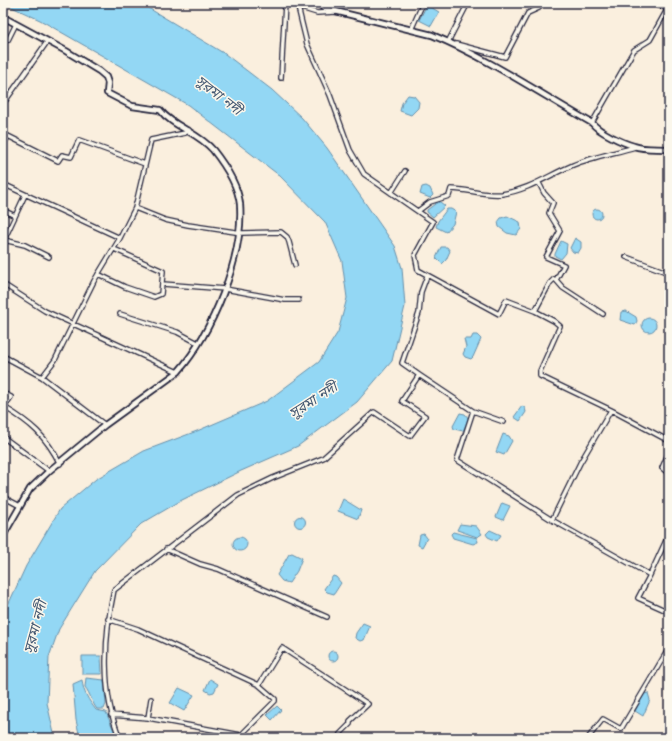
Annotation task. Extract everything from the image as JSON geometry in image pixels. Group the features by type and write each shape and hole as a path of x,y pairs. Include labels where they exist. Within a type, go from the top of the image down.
{"street":[{"path":"281,78 285,3 317,13 327,14 337,12"},
{"path":"297,3 307,44 330,95 350,150 364,174 433,222 415,255 418,270 499,314 506,300 554,320 560,326 540,372 540,376 611,410 669,441"},
{"path":"316,3 337,12 411,30 448,42 505,57 528,13 539,8 542,3"},
{"path":"411,30 423,3"},
{"path":"448,42 468,3"},
{"path":"592,123 634,50 650,40 668,8 656,3"},
{"path":"3,17 66,51 103,74 108,83 107,93 132,106 160,110 166,117 201,138 212,149 230,175 240,203 238,232 225,290 217,310 188,361 178,372 105,425 60,464 49,471 30,489 3,536"},
{"path":"8,40 16,24"},
{"path":"3,98 6,100 47,42"},
{"path":"448,42 494,66 592,123 596,128 635,147"},
{"path":"42,377 55,360 74,325 98,274 114,249 135,208 152,139 185,133 188,130"},
{"path":"3,146 8,136 58,161 62,155 71,157 79,140 145,164"},
{"path":"418,211 430,202 450,196 451,189 469,190 491,195 504,194 539,183 573,164 635,147 669,149"},
{"path":"391,193 405,171"},
{"path":"534,311 550,283 554,279 556,280 564,265 546,257 560,231 549,213 553,203 544,193 539,183"},
{"path":"3,184 120,238"},
{"path":"25,195 3,240 25,245 49,256"},
{"path":"135,208 165,220 188,225 238,232 281,232 287,237 295,265"},
{"path":"3,210 15,216"},
{"path":"98,274 125,287 154,297 160,296 164,273 161,269 114,249"},
{"path":"626,257 669,273"},
{"path":"427,276 421,292 419,313 402,363 473,411 504,422"},
{"path":"556,280 563,288 603,314"},
{"path":"3,284 45,311 178,372"},
{"path":"163,284 225,290 285,300 299,300"},
{"path":"120,314 177,332 198,343"},
{"path":"3,356 42,377 105,425"},
{"path":"120,738 112,715 106,678 108,619 114,590 116,587 146,567 166,549 238,495 273,478 323,458 374,412 410,436 425,416 402,401 419,375"},
{"path":"3,393 11,397 4,409 25,419 50,444 60,464"},
{"path":"552,520 580,463 611,410"},
{"path":"473,411 457,460 552,520 650,575"},
{"path":"3,437 49,471"},
{"path":"669,452 662,468 669,474"},
{"path":"3,496 20,506"},
{"path":"669,534 638,598 669,612"},
{"path":"166,549 200,564 218,569 327,617"},
{"path":"108,619 138,629 259,685 275,699 275,702 242,737 148,718 112,715"},
{"path":"259,685 282,648 368,704 350,721 350,724 340,734"},
{"path":"588,738 603,719 621,729 669,648"},
{"path":"148,718 151,699"}],"water":[{"name":"সুরমা নদী","path":"3,3 140,3 225,54 272,90 302,118 327,148 395,246 402,268 405,306 392,361 357,402 298,446 241,471 182,500 141,524 95,571 59,629 49,657 47,703 55,738 3,738 3,616 26,566 60,509 96,479 144,451 197,431 267,401 319,362 338,332 347,298 342,261 325,222 280,176 188,105 40,20"},
{"path":"427,5 439,12 431,26 419,20"},
{"path":"408,95 414,96 419,102 418,108 411,115 400,111 402,103"},
{"path":"426,186 430,188 433,195 430,198 420,194 422,187"},
{"path":"439,201 445,206 433,217 427,212 427,210"},
{"path":"447,209 451,209 456,212 453,224 446,232 436,227 438,221"},
{"path":"597,209 602,214 597,219 592,214"},
{"path":"507,216 520,222 521,229 516,235 507,233 499,227 498,222 501,218"},
{"path":"575,238 581,242 581,248 578,253 573,252 570,248"},
{"path":"561,241 567,244 566,253 561,259 555,256 555,254"},
{"path":"441,247 447,247 450,251 446,260 442,264 436,258"},
{"path":"626,311 636,317 637,321 635,325 620,320 621,312"},
{"path":"649,318 654,320 656,325 654,330 649,332 644,330 642,325 644,320"},
{"path":"473,335 477,335 481,339 471,359 465,357 463,354 466,347 464,339 471,339"},
{"path":"522,406 525,408 526,412 520,421 514,417"},
{"path":"460,413 465,414 469,419 463,431 454,429 453,426"},
{"path":"503,434 509,436 512,441 504,455 496,452"},
{"path":"343,499 361,510 358,519 338,511"},
{"path":"502,503 510,506 503,520 496,517"},
{"path":"298,517 302,517 304,518 304,526 298,527 295,524 295,520"},
{"path":"460,524 476,526 482,534 477,537 457,530"},
{"path":"490,530 501,535 497,541 488,537 486,534"},
{"path":"453,532 477,538 478,542 473,544 453,538 451,534"},
{"path":"424,534 427,538 422,547 418,545 420,535"},
{"path":"240,537 245,539 247,544 245,549 240,551 235,549 233,544 235,539"},
{"path":"292,553 302,558 297,571 289,583 282,581 277,575 289,554"},
{"path":"333,576 336,577 341,583 334,594 327,592 324,589"},
{"path":"363,623 370,626 364,640 360,641 355,638 356,633"},
{"path":"331,651 335,651 337,652 337,660 331,661 328,658 328,654"},
{"path":"82,656 101,656 102,674 82,674"},
{"path":"86,678 104,680 106,704 104,709 97,709 85,687"},
{"path":"210,679 218,684 214,692 210,693 205,690"},
{"path":"82,680 89,700 96,710 106,712 117,738 80,738 76,720 73,684"},
{"path":"179,688 194,695 184,711 170,703"},
{"path":"648,693 650,700 643,716 635,711 644,694"},
{"path":"277,706 281,710 272,720 267,715"}]}
